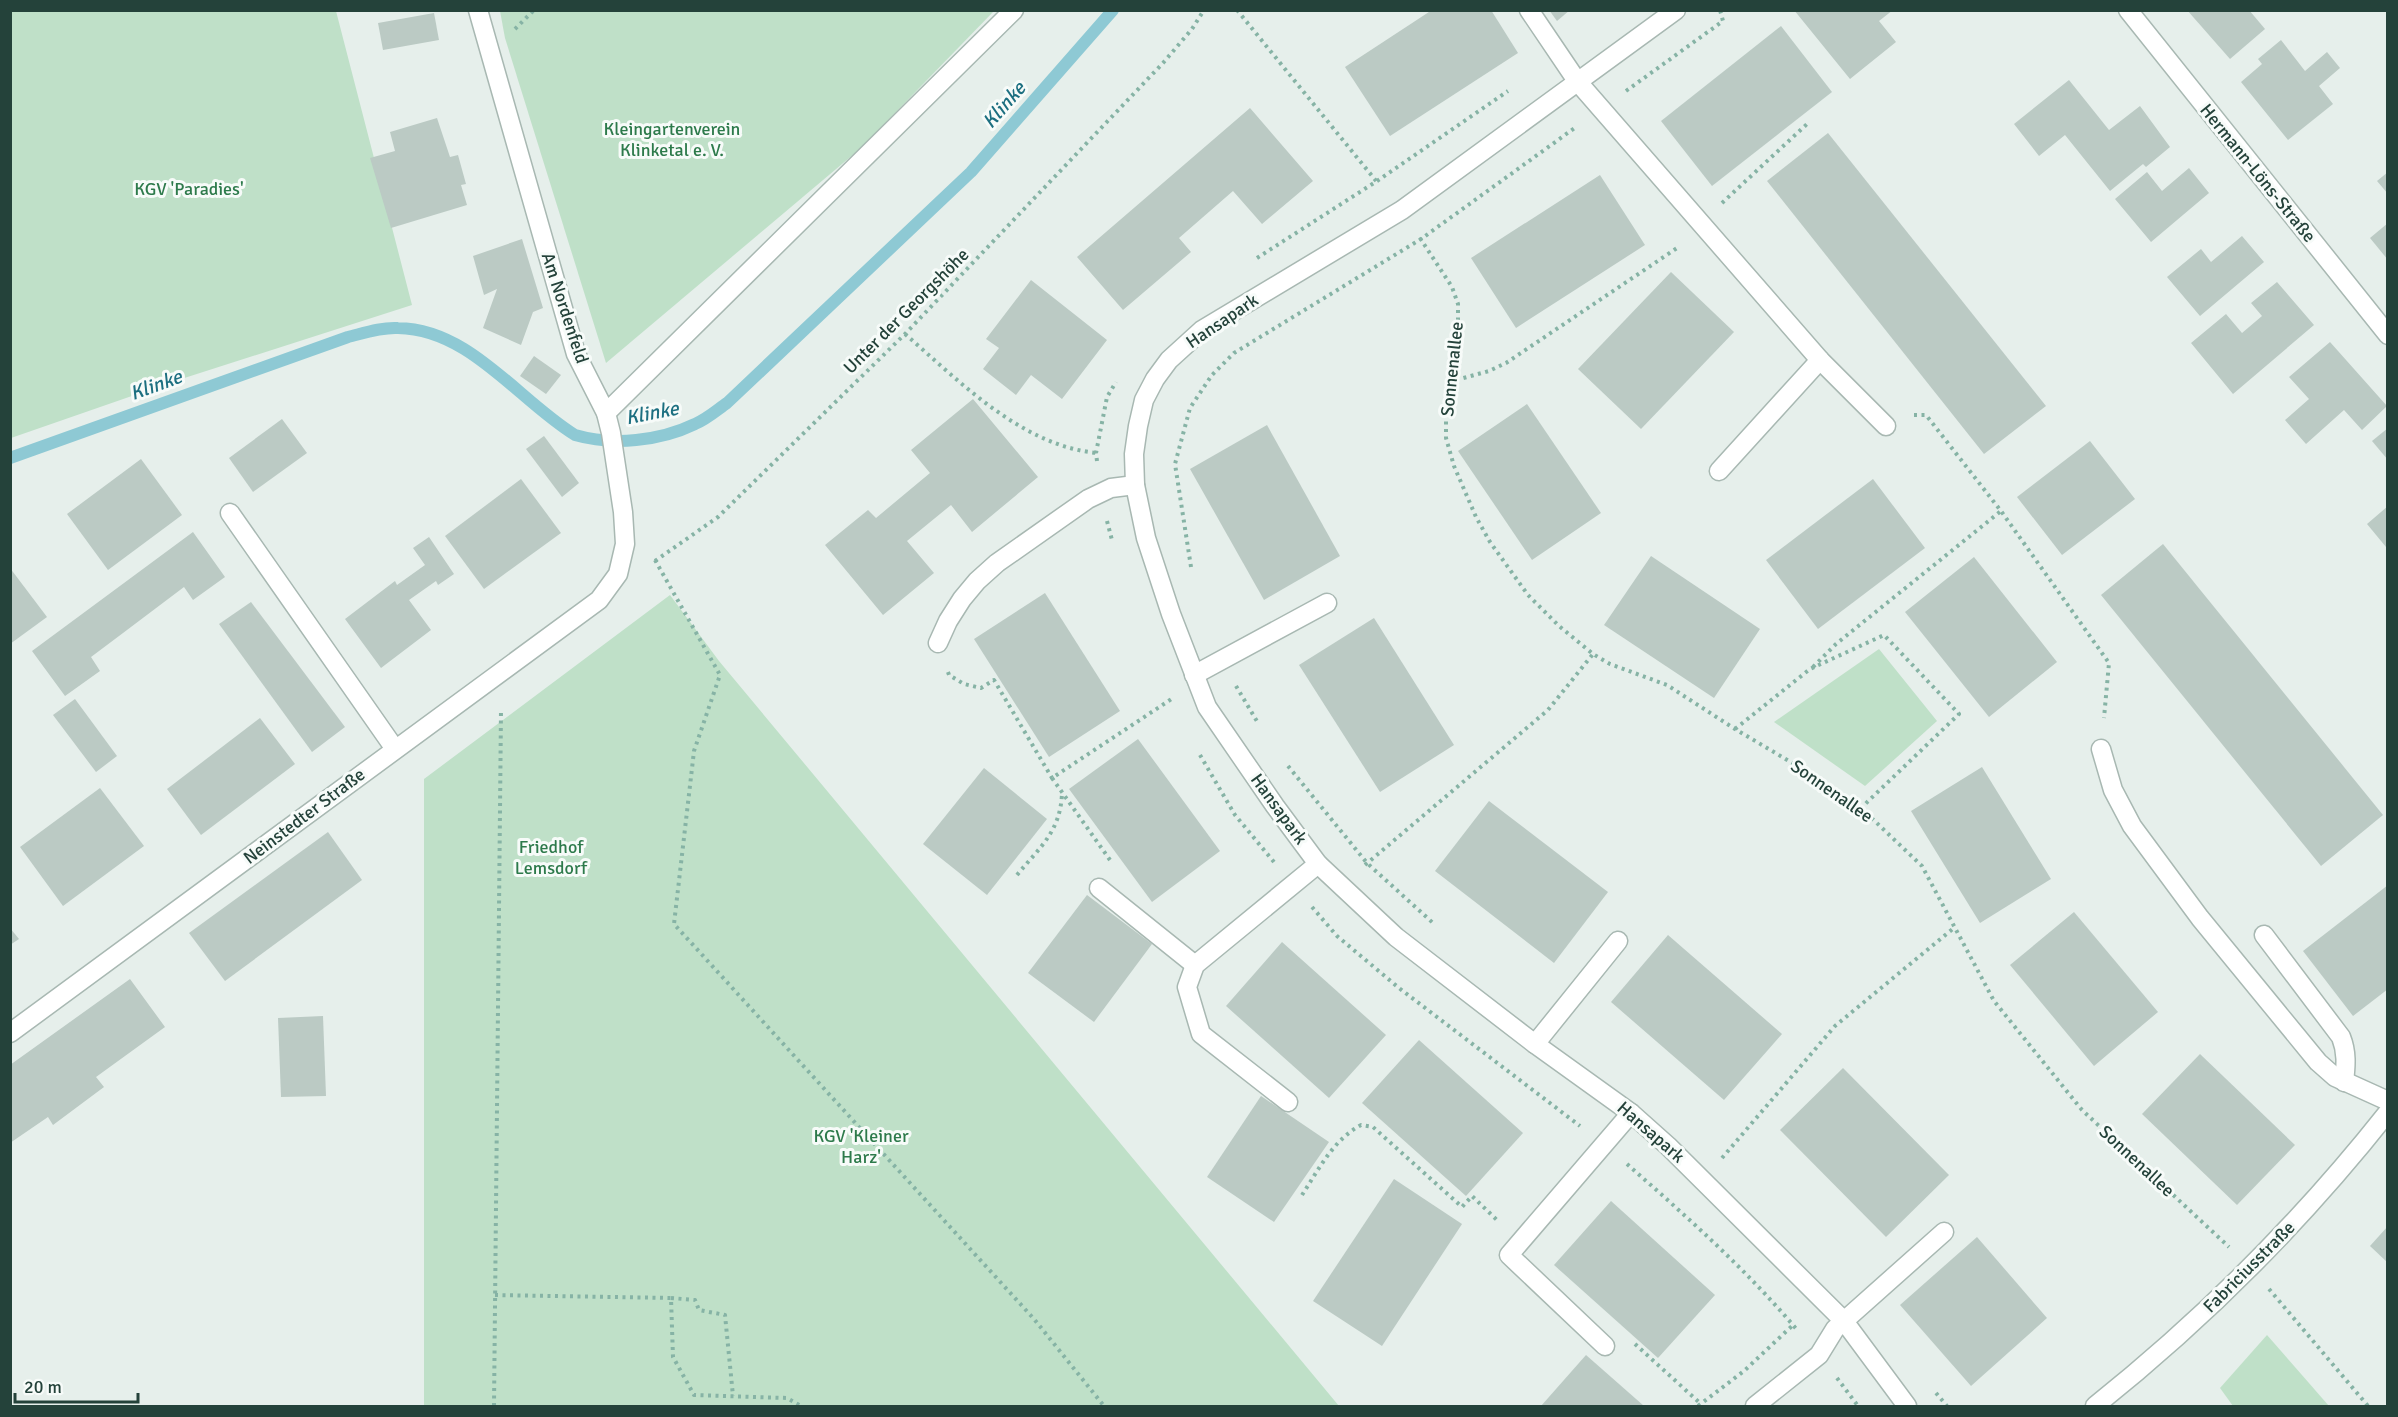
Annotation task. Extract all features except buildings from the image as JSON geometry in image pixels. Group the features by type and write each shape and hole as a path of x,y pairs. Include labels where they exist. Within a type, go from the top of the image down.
{"street":[{"name":"Am Nordenfeld","path":"478,10 576,354 606,413 626,544 618,574 599,600"},
{"path":"606,413 1014,10"},
{"path":"1528,10 1577,81 1705,230 1820,360 1886,426"},
{"name":"Hansapark","path":"1676,10 1402,210 1202,330 1185,344 1162,369 1144,400 1134,454 1135,484 1146,538 1207,707 1318,864 1396,937 1535,1044 1631,1113 1704,1179 1844,1321 1907,1407"},
{"name":"Hermann-Löns-Straße","path":"2128,10 2388,335"},
{"path":"1719,471 1820,360"},
{"path":"938,643 948,621 977,581 997,563 1099,493 1111,488 1135,484"},
{"path":"230,513 395,749"},
{"name":"Neinstedter Straße","path":"10,1033 599,600"},
{"path":"1194,675 1327,603"},
{"path":"2101,749 2113,790 2132,826 2200,918 2318,1062 2344,1082 2388,1101"},
{"path":"1288,1102 1201,1034 1187,987 1195,965 1318,864"},
{"path":"1099,888 1195,965"},
{"path":"2264,935 2341,1037 2346,1059 2344,1082"},
{"path":"1535,1044 1618,941"},
{"name":"Fabriciusstraße","path":"2095,1407 2158,1356 2251,1267 2338,1173 2388,1112"},
{"path":"1605,1346 1509,1255 1631,1113"},
{"path":"1755,1407 1819,1355 1835,1329 1944,1232"}],"path":[{"name":"Unter der Georgshöhe","path":"646,567 718,518 905,334 1163,63 1192,29 1204,10"},
{"name":"Sonnenallee","path":"1237,10 1402,210 1452,287 1458,304 1458,323 1446,410 1446,438 1454,466 1476,517 1490,542 1528,595 1559,626 1593,654 1610,664 1667,685 1821,780 1861,808 1922,866 1994,1001 2082,1110 2251,1267 2368,1407"},
{"path":"1192,578 1175,464 1190,408 1212,375 1234,353 1421,240 1723,21 1720,10"},
{"path":"1252,261 1377,181 1511,89"},
{"path":"1449,382 1489,371 1506,363 1705,230 1714,210 1807,124"},
{"path":"905,334 1011,421 1061,446 1096,453 1134,454"},
{"path":"1115,550 1099,493 1096,453 1107,397 1118,380"},
{"path":"1886,426 1897,425 1916,414 1926,415 2001,511 2109,663 2101,749"},
{"path":"1736,729 1810,669 1836,644 2001,511"},
{"path":"655,560 720,675 694,751 674,924 1034,1319 1104,1407"},
{"path":"1810,669 1884,635 1959,714 1861,808"},
{"path":"938,643 949,675 964,684 981,688 994,680 1052,778 1110,860"},
{"path":"1342,887 1367,863 1548,710 1593,654"},
{"path":"1221,661 1260,726"},
{"path":"494,1407 501,671"},
{"path":"1171,692 1177,707"},
{"path":"1052,778 1173,698"},
{"path":"1200,755 1235,815 1337,936 1487,1058 1604,1144 1684,1214 1773,1301 1819,1355 1858,1407"},
{"path":"1285,762 1367,863 1436,926"},
{"path":"1017,875 1056,828 1061,809 1062,792"},
{"path":"1704,1179 1835,1026 1955,927"},
{"path":"1302,1195 1326,1157 1345,1134 1361,1125 1373,1127 1462,1207 1472,1196 1520,1242"},
{"path":"1714,1149 1731,1165"},
{"path":"495,1295 696,1300 699,1310 725,1315 733,1396"},
{"path":"671,1298 673,1357 694,1395 787,1398 801,1407"},
{"path":"1630,1340 1699,1405 1744,1371 1793,1325"},
{"path":"1934,1389 1947,1407"}],"green space":[{"name":"KGV 'Paradies'","path":"10,11 336,11 412,305 175,381 11,438"},
{"name":"Kleingartenverein Klinketal e. V.","path":"500,11 994,11 861,148 606,363 505,38"},
{"path":"670,595 719,661 1339,1406 424,1406 424,779"},
{"path":"1879,649 1937,721 1865,786 1774,722"},
{"path":"2267,1335 2329,1406 2233,1406 2220,1388"}],"waterway":[{"name":"Klinke","path":"10,458 348,337 392,328 424,331 448,340 471,353 575,435 620,441 652,438 681,430 704,420 727,403 971,172 1113,10"}],"park label":[{"name":"Friedhof Lemsdorf","path":"551,857"},
{"name":"KGV 'Kleiner Harz'","path":"861,1146"}]}
